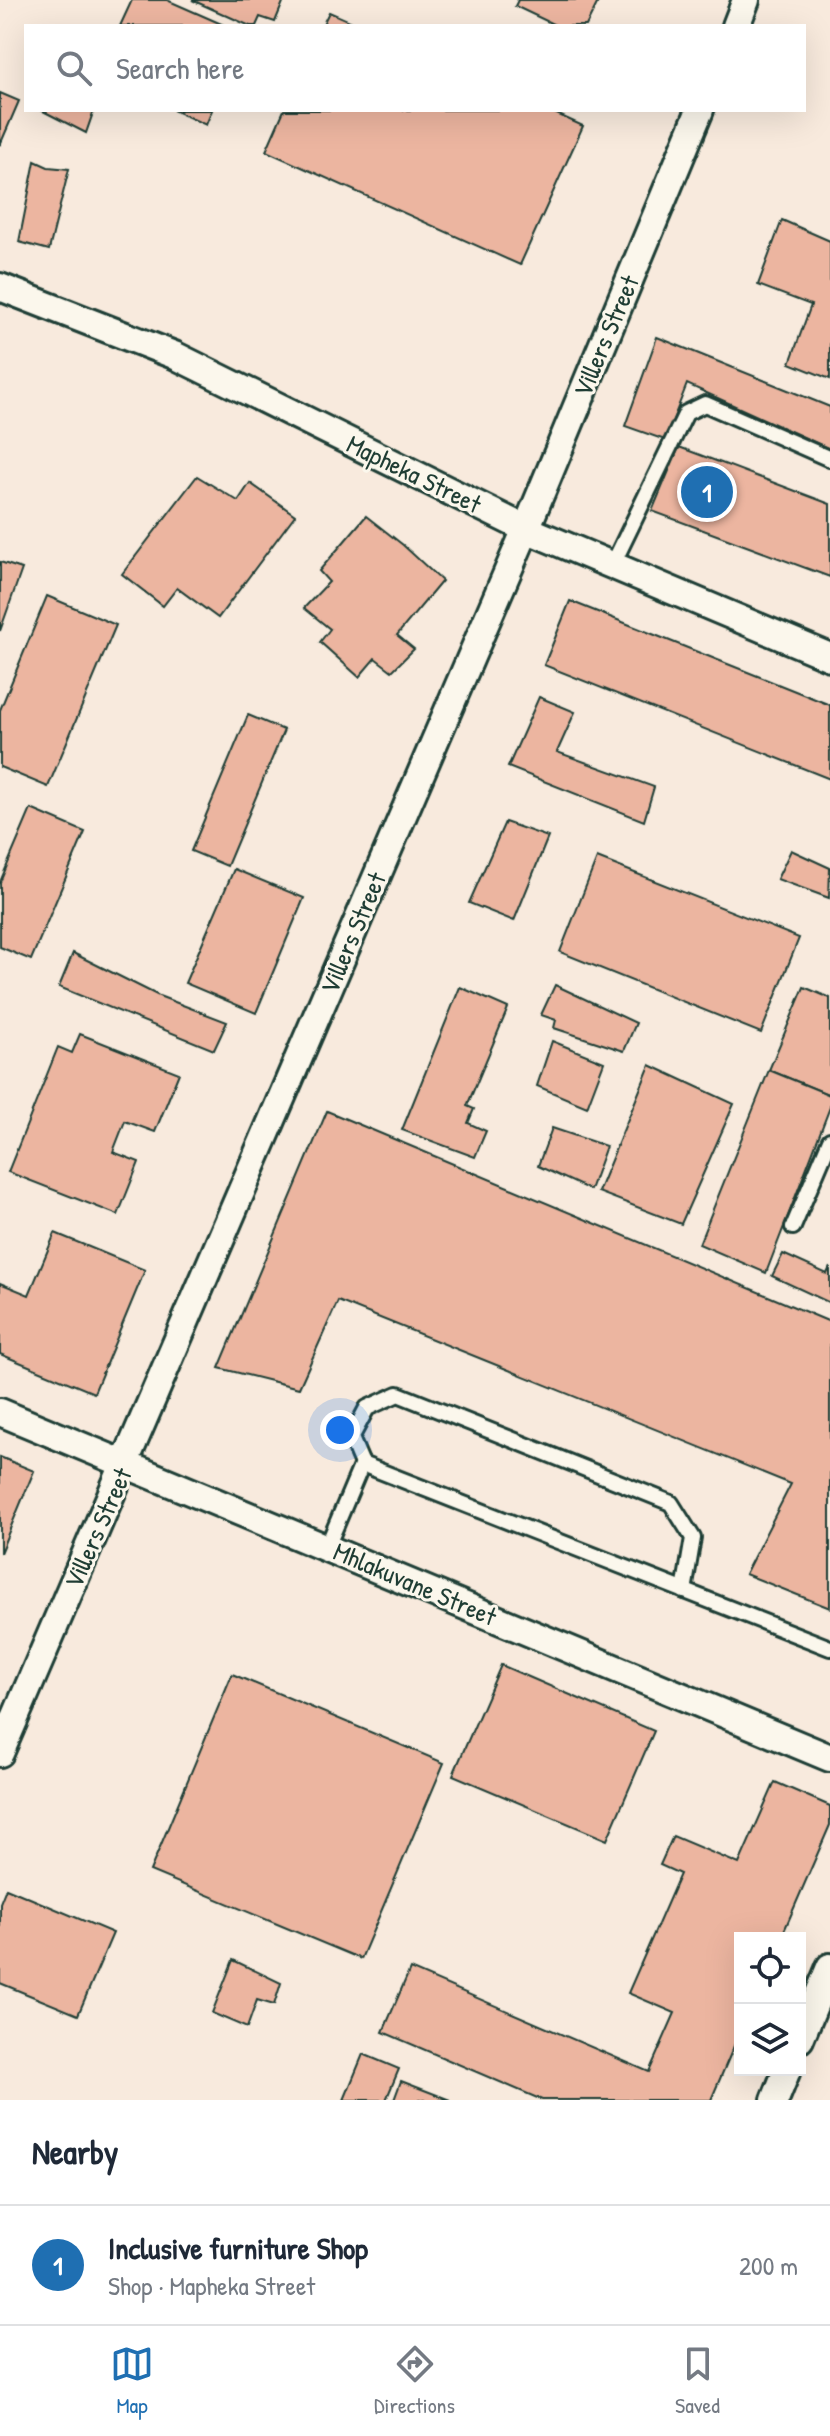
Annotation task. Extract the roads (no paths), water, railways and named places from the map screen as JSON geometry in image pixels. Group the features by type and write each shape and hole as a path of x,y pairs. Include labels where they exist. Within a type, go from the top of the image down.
{"street":[{"path":"737,24 746,0"},
{"name":"Villers Street","path":"0,1753 526,529 699,112"},
{"name":"Mapheka Street","path":"0,287 174,355 526,529 830,657"},
{"name":"Mhlakuvane Street","path":"0,1412 830,1758"},
{"path":"806,2025 830,1967"},
{"path":"775,2100 785,2076"}],"lane":[{"path":"612,566 686,413 705,404 830,459"},
{"path":"793,1227 830,1140"},
{"path":"684,1591 693,1538 671,1503 398,1394 367,1408 351,1438 362,1464 684,1591 830,1648"},
{"path":"327,1547 362,1464"}],"place":[{"name":"Inclusive furniture Shop","path":"707,492"}]}
